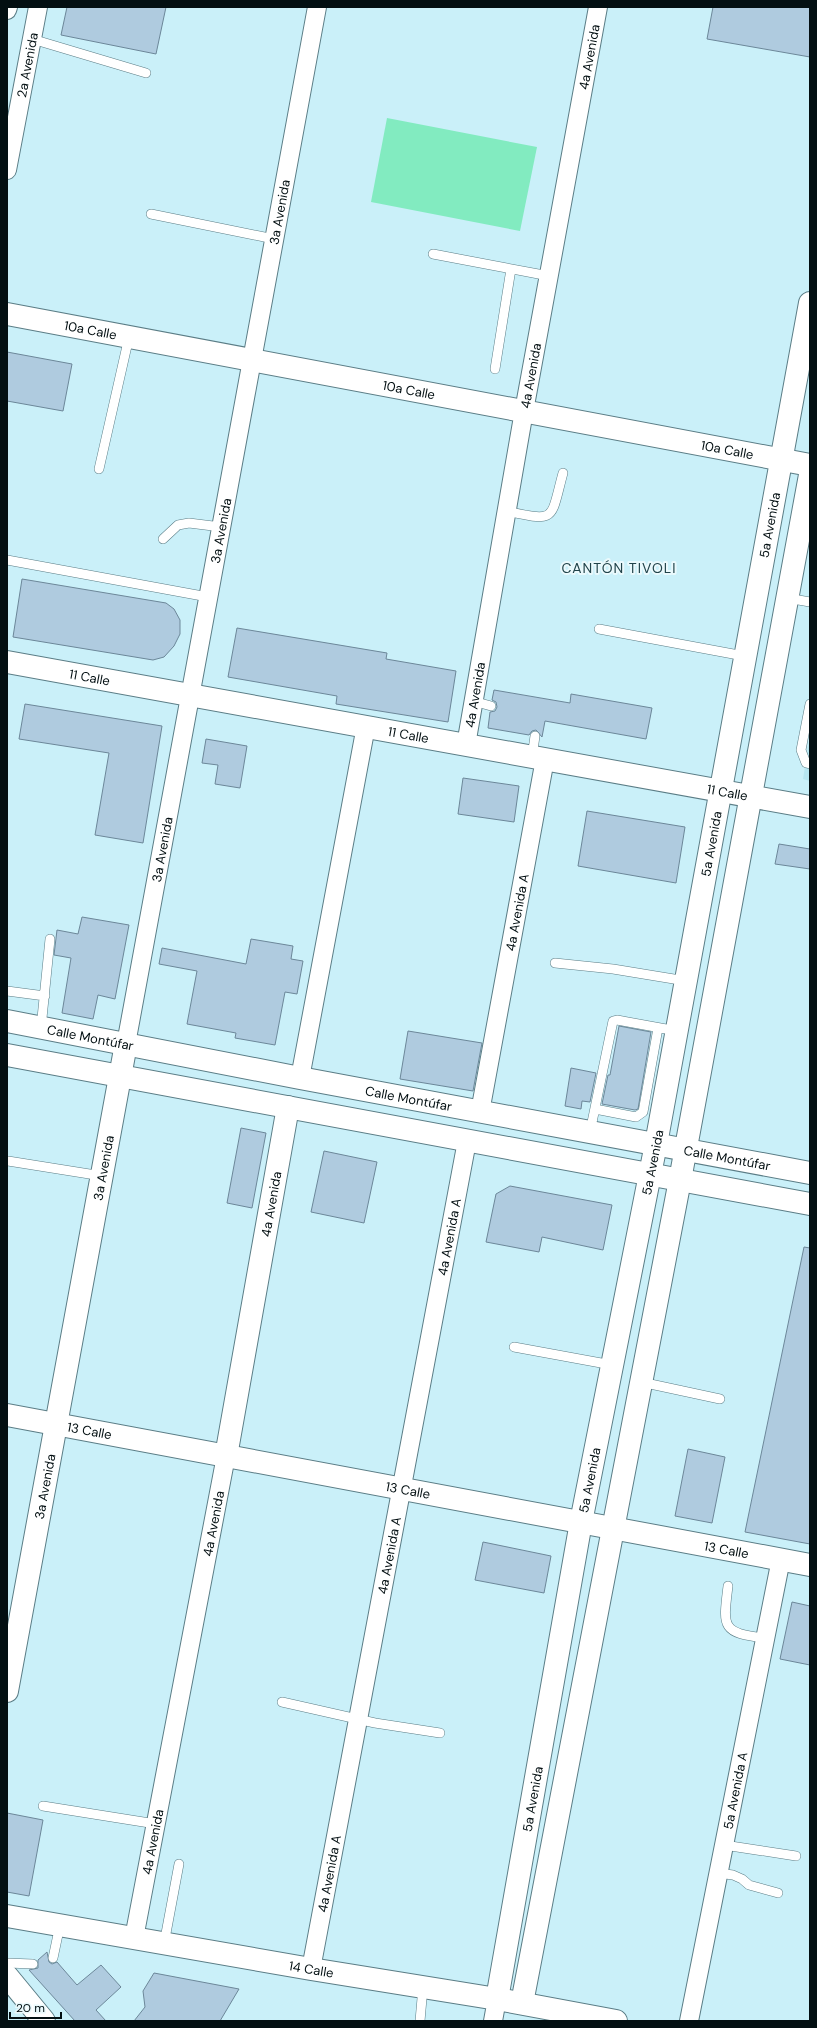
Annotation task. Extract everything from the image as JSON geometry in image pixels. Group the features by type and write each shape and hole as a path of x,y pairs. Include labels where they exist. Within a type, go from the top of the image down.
{"main road":[{"name":"5a Avenida","path":"497,1999 580,1522 656,1144 667,1029 686,981 744,656 810,303"},
{"name":"10a Calle","path":"7,314 810,465"},
{"path":"522,2003 680,1180 810,475"},
{"name":"11 Calle","path":"7,662 466,745 537,751 750,797 810,807"},
{"name":"Calle Montúfar","path":"7,1021 300,1078 810,1173"},
{"name":"3a Avenida","path":"7,1691 126,1044"},
{"path":"7,1055 810,1204"},
{"name":"4a Avenida","path":"226,1456 288,1107"},
{"name":"13 Calle","path":"7,1415 810,1565"},
{"name":"14 Calle","path":"7,1916 311,1969 522,2003 616,2021"},
{"path":"7,1976 44,2021"}],"street":[{"name":"2a Avenida","path":"7,170 38,7"},
{"name":"3a Avenida","path":"126,1044 317,7"},
{"name":"4a Avenida","path":"466,745 506,511 598,7"},
{"path":"300,1078 366,726"},
{"name":"4a Avenida A","path":"480,1112 537,751"},
{"name":"4a Avenida A","path":"311,1969 467,1141"},
{"name":"4a Avenida","path":"134,1938 226,1456"},
{"name":"5a Avenida A","path":"689,2021 781,1559"},
{"name":"5a Avenida","path":"493,2021 497,1999"}],"lane":[{"path":"32,39 146,73"},
{"path":"151,214 274,239"},
{"path":"433,254 549,276"},
{"path":"495,368 511,268"},
{"path":"99,469 128,337"},
{"path":"506,511 539,518 546,517 552,512 563,473"},
{"path":"163,540 178,525 189,523 221,527"},
{"path":"7,560 208,597"},
{"path":"787,598 810,602"},
{"path":"599,629 744,656"},
{"path":"473,701 491,706"},
{"path":"810,704 801,750 806,763 810,764"},
{"path":"41,1028 50,939"},
{"path":"555,963 613,969 686,981"},
{"path":"7,991 45,996"},
{"path":"590,1132 613,1021 617,1020 667,1029 640,1116 636,1117 595,1109"},
{"path":"8,1160 102,1176"},
{"path":"514,1347 612,1365"},
{"path":"641,1382 720,1399"},
{"path":"728,1586 724,1616 728,1628 735,1633 765,1638"},
{"path":"282,1702 358,1719 440,1733"},
{"path":"43,1806 156,1824"},
{"path":"724,1845 796,1856"},
{"path":"164,1944 179,1864"},
{"path":"718,1872 733,1875 742,1879 749,1885 778,1893"},
{"path":"53,1958 60,1925"},
{"path":"7,1963 33,1964"},
{"path":"420,2021 423,1987"}],"shaded area":[{"path":"810,736 810,781 803,779"}],"green space":[{"path":"387,118 537,147 520,231 371,202"}],"building":[{"path":"67,7 166,7 156,54 61,35"},
{"path":"713,7 810,7 810,57 707,39"},
{"path":"7,352 72,364 63,411 7,401"},
{"path":"22,579 166,603 174,609 180,620 180,634 174,646 164,657 153,660 13,637"},
{"path":"237,628 387,653 386,659 456,671 448,722 336,704 337,696 228,677"},
{"path":"494,690 570,703 571,694 652,708 646,739 545,721 542,737 536,730 532,731 529,735 488,728 490,712 495,711 497,707 496,702 492,700"},
{"path":"25,704 162,726 143,843 95,835 109,753 19,739"},
{"path":"206,739 247,746 240,788 215,784 218,765 202,763"},
{"path":"463,778 519,786 514,822 458,814"},
{"path":"587,811 685,827 676,883 578,866"},
{"path":"779,844 810,849 810,869 775,864"},
{"path":"82,917 129,925 115,999 98,995 93,1019 62,1013 71,958 54,955 57,930 78,934"},
{"path":"251,939 293,946 291,959 303,961 297,994 285,992 275,1045 235,1038 236,1033 187,1024 197,971 159,964 162,948 246,964"},
{"path":"619,1026 651,1032 638,1109 635,1110 602,1104 608,1075 610,1075"},
{"path":"408,1031 482,1043 473,1091 400,1079"},
{"path":"571,1068 596,1073 590,1102 582,1101 581,1109 565,1106"},
{"path":"241,1128 266,1133 252,1208 227,1203"},
{"path":"324,1151 377,1162 364,1223 311,1212"},
{"path":"510,1186 612,1205 603,1250 542,1237 539,1252 486,1242 496,1194"},
{"path":"804,1247 810,1248 810,1544 745,1532"},
{"path":"688,1449 725,1457 712,1523 675,1516"},
{"path":"483,1542 551,1556 544,1593 475,1580"},
{"path":"792,1602 810,1606 810,1665 780,1659"},
{"path":"7,1813 43,1820 29,1896 7,1892"},
{"path":"47,1952 49,1962 52,1964 57,1962 77,1985 101,1965 121,1987 96,2010 106,2021 75,2021 29,1970 38,1968 38,1960"},
{"path":"154,1973 239,1989 220,2021 134,2021 145,2007 143,1991"}],"district":[{"name":"CANTÓN TIVOLI","path":"619,568"}]}
